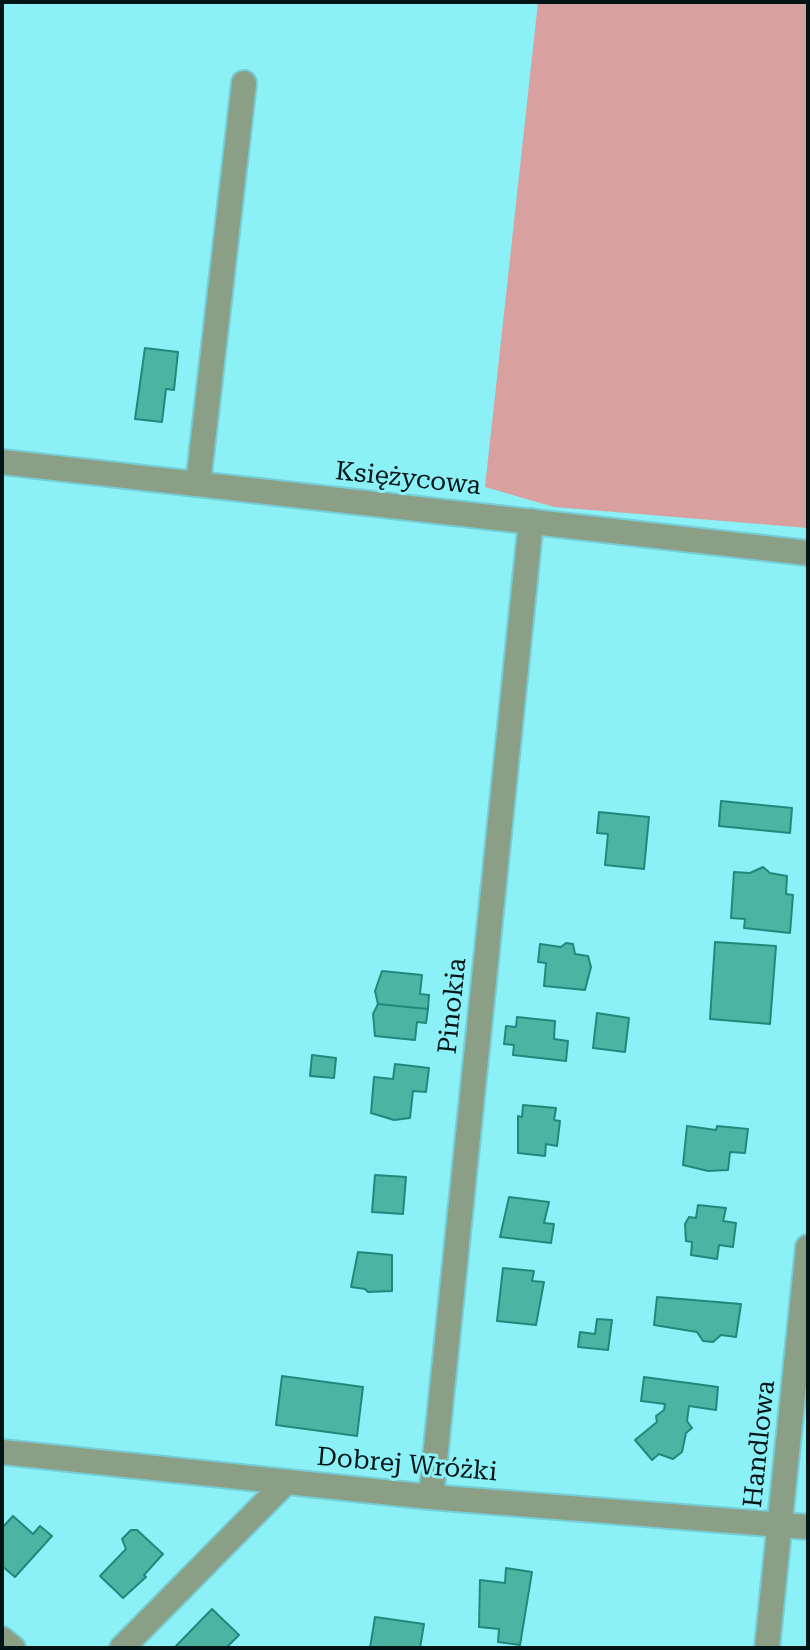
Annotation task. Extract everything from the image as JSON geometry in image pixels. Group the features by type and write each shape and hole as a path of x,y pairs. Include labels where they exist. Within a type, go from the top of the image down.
{"street":[{"path":"198,484 244,83"},
{"name":"Księżycowa","path":"2,462 808,553"},
{"name":"Pinokia","path":"431,1497 531,521"},
{"name":"Handlowa","path":"767,1648 808,1247"},
{"name":"Dobrej Wróżki","path":"2,1452 431,1497 808,1527"},
{"path":"122,1648 286,1482"},
{"path":"2,1639 13,1648"}],"shaded area":[{"path":"538,2 808,2 808,528 554,507 485,487"}],"building":[{"path":"145,348 178,352 174,390 166,389 162,422 135,419"},
{"path":"721,801 792,808 790,833 719,826"},
{"path":"599,812 649,817 644,869 605,865 608,834 597,833"},
{"path":"763,867 770,873 787,876 786,894 793,895 790,933 744,928 745,919 731,918 734,872 750,873"},
{"path":"715,942 776,946 770,1024 710,1019"},
{"path":"566,943 573,944 575,954 588,956 591,967 585,990 544,986 546,963 538,962 540,944 561,947"},
{"path":"382,971 422,975 420,994 429,995 428,1009 378,1004 375,991"},
{"path":"378,1004 428,1009 426,1023 417,1022 415,1040 375,1036 373,1014"},
{"path":"597,1013 629,1018 625,1052 593,1048"},
{"path":"517,1017 555,1021 554,1039 568,1041 566,1061 513,1055 514,1045 504,1044 506,1026 516,1027"},
{"path":"312,1055 336,1058 334,1078 310,1076"},
{"path":"395,1064 429,1068 426,1092 413,1091 410,1118 394,1120 371,1113 374,1077 393,1079"},
{"path":"523,1105 556,1108 554,1120 560,1121 557,1146 546,1144 545,1156 518,1153 518,1116 522,1117"},
{"path":"687,1126 716,1130 717,1126 748,1129 745,1153 730,1152 728,1170 708,1171 683,1165"},
{"path":"375,1175 406,1177 403,1214 372,1212"},
{"path":"509,1197 549,1202 544,1223 554,1224 551,1243 500,1237"},
{"path":"698,1205 726,1208 723,1221 736,1223 733,1247 719,1245 717,1259 691,1255 692,1242 686,1241 685,1224 689,1217 696,1218"},
{"path":"358,1252 392,1255 392,1291 368,1292 351,1287"},
{"path":"503,1268 534,1271 532,1281 544,1282 536,1325 497,1321"},
{"path":"657,1297 741,1304 736,1337 721,1335 713,1342 703,1341 697,1332 654,1325"},
{"path":"597,1319 612,1320 608,1350 578,1347 580,1332 595,1334"},
{"path":"282,1376 363,1387 357,1436 276,1425"},
{"path":"644,1377 718,1387 716,1410 689,1406 687,1421 692,1428 686,1433 682,1452 673,1459 659,1454 652,1460 635,1440 657,1422 656,1416 664,1410 665,1404 641,1401"},
{"path":"13,1516 33,1534 40,1526 52,1536 15,1577 2,1566 2,1528"},
{"path":"131,1530 137,1530 163,1554 144,1575 146,1577 123,1598 100,1576 126,1549 122,1539"},
{"path":"506,1568 532,1572 520,1645 498,1642 499,1629 479,1627 480,1580 505,1583"},
{"path":"212,1609 239,1635 226,1648 174,1648"},
{"path":"375,1617 424,1624 420,1648 370,1648"}]}
